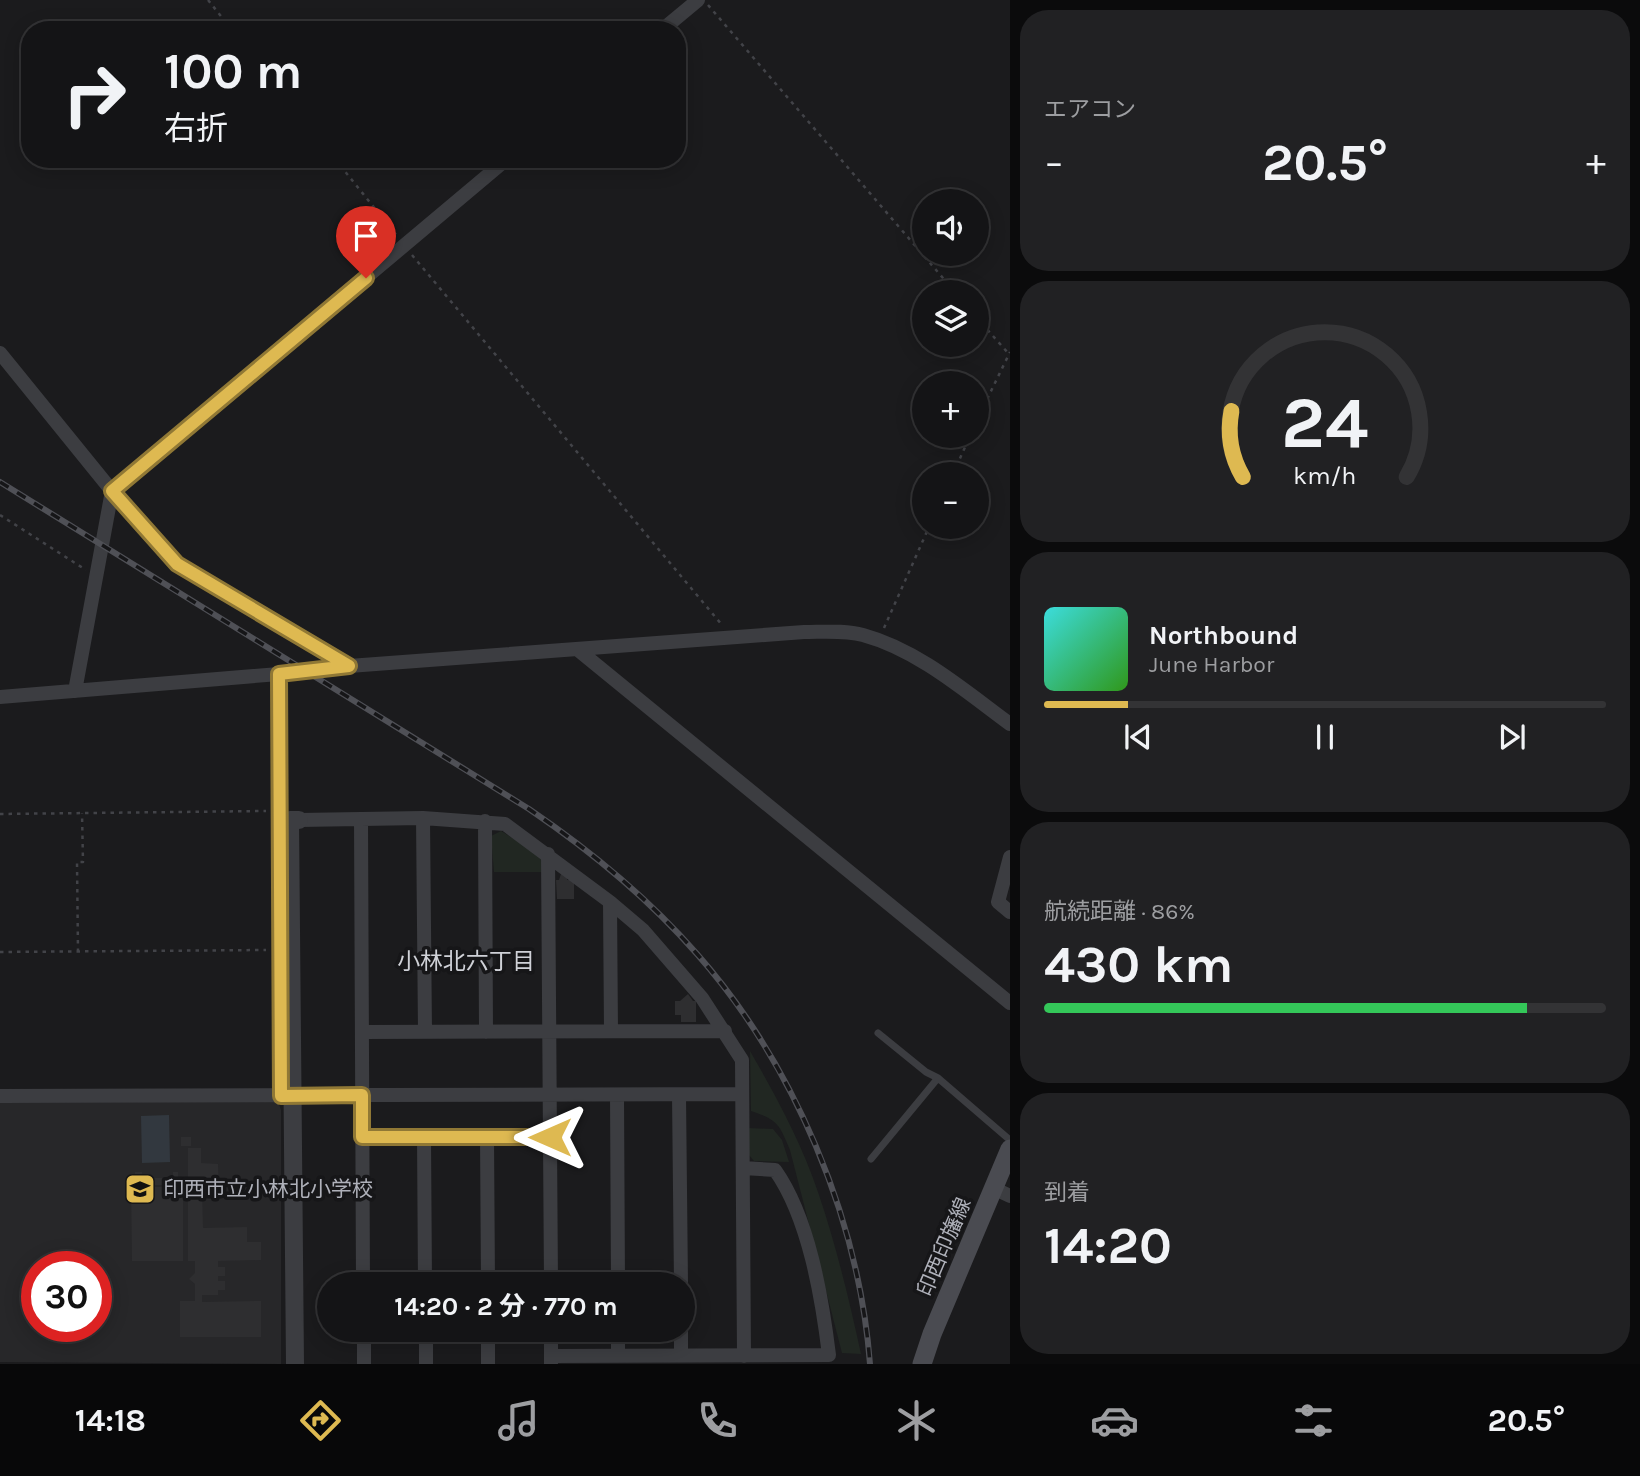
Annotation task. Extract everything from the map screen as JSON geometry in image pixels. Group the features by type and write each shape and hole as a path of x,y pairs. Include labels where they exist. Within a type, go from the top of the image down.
{"main road":[{"name":"印西印旛線","path":"922,1364 932,1334 1001,1192 1010,1149"}],"street":[{"path":"673,21 698,0"},
{"path":"75,691 112,491 496,168"},
{"path":"0,353 112,491 177,564 349,666"},
{"path":"0,697 349,666 732,637 837,632 861,635 913,657 1010,724"},
{"path":"577,649 1010,1003"},
{"path":"279,674 281,950 295,1364"},
{"path":"287,1096 290,820 423,818 505,824 548,854 643,930 702,998 742,1060 744,1356"},
{"path":"423,818 425,1032"},
{"path":"360,819 363,1272"},
{"path":"485,821 486,1032"},
{"path":"548,854 551,1272"},
{"path":"1010,857 998,902 1010,912"},
{"path":"610,902 611,1031"},
{"path":"362,1032 725,1031"},
{"path":"0,1096 742,1094"},
{"path":"617,1095 618,1272"},
{"path":"679,1095 681,1272"},
{"path":"362,1137 550,1137"},
{"path":"424,1137 425,1272"},
{"path":"487,1137 488,1272"},
{"path":"551,1342 551,1360 618,1356 830,1355 818,1286 807,1244 785,1185 775,1170 743,1168"},
{"path":"364,1342 364,1364"},
{"path":"425,1342 426,1364"},
{"path":"488,1342 488,1364"},
{"path":"618,1342 618,1356"},
{"path":"681,1342 681,1356"}],"lane":[{"path":"878,1033 926,1072 938,1078 1010,1140"},
{"path":"871,1159 938,1078"}],"path":[{"path":"208,0 225,21"},
{"path":"704,0 945,280"},
{"path":"342,168 732,637"},
{"path":"989,332 1009,354 989,395"},
{"path":"0,515 96,576"},
{"path":"878,641 924,539"},
{"path":"0,814 279,810"},
{"path":"78,952 76,862 83,862 82,813"},
{"path":"0,952 281,950"}],"shaded area":[{"path":"501,831 543,857 542,872 494,872 491,836"},
{"path":"750,1051 787,1120 811,1173 825,1212 861,1354 842,1353 786,1141 777,1124 751,1111"},
{"name":"印西市立小林北小学校","path":"274,1101 279,1104 281,1364 0,1362 0,1103"},
{"path":"169,1115 170,1162 142,1163 141,1116"},
{"path":"748,1128 773,1129 782,1140 789,1162 754,1161 748,1154"}],"building":[{"path":"561,874 567,875 567,880 574,880 574,899 557,899 556,880 559,880"},
{"path":"688,994 696,1001 696,1022 681,1022 681,1015 675,1015 675,1001 680,1001"},
{"path":"181,1137 191,1137 191,1146 181,1146"},
{"path":"188,1148 201,1148 201,1163 218,1164 219,1195 213,1195 213,1187 202,1187 203,1228 247,1227 247,1242 261,1242 261,1260 218,1261 218,1267 225,1267 225,1276 218,1276 218,1281 225,1281 225,1290 218,1290 218,1295 202,1295 202,1302 261,1301 261,1337 180,1337 180,1301 195,1301 195,1284 189,1279 195,1273 195,1261 188,1261"},
{"path":"135,1172 142,1172 142,1178 173,1178 173,1172 178,1172 178,1185 135,1185"},
{"path":"131,1187 183,1187 183,1261 132,1261"}],"railway":[{"path":"0,482 529,809 596,859 678,933 732,997 763,1044 816,1146 852,1254 870,1364"}],"place":[{"name":"印西市立小林北小学校","path":"140,1189"}],"district":[{"name":"小林北六丁目","path":"466,961"}],"route":[{"path":"366,278 112,491 177,564 349,666 279,674 281,1096 362,1095 362,1137 550,1137"}]}
